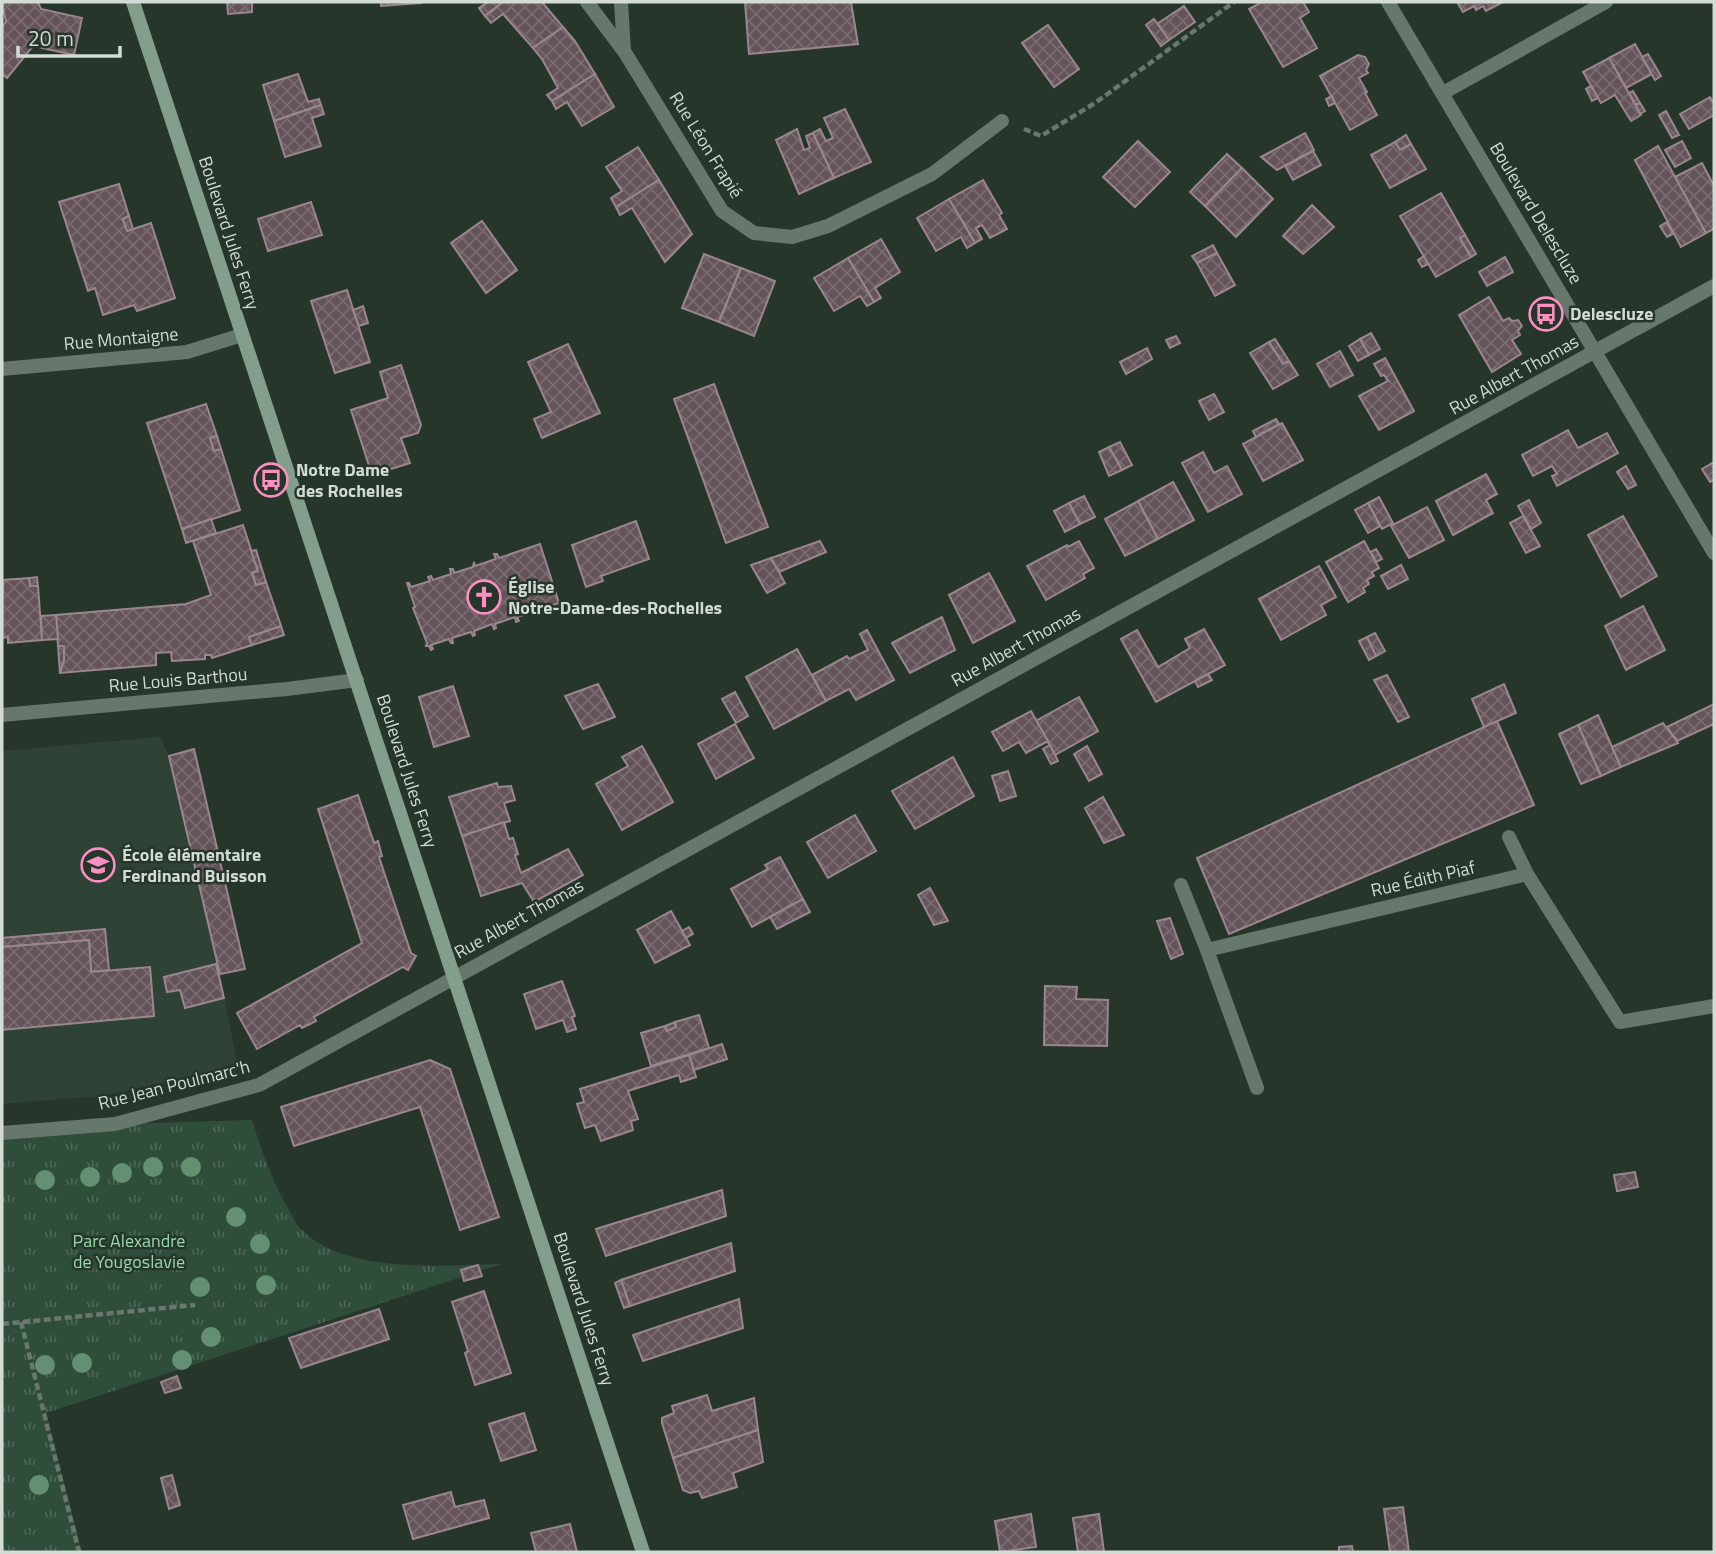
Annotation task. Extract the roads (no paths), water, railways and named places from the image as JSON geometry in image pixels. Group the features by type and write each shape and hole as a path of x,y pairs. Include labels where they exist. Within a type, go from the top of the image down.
{"street":[{"name":"Boulevard Jules Ferry","path":"133,2 643,1552"},
{"path":"587,2 624,51"},
{"name":"Rue Léon Frapié","path":"621,2 624,51 722,211 754,233 792,237 828,226 932,174 1002,121"},
{"name":"Boulevard Delescluze","path":"1388,2 1597,351 1714,553"},
{"path":"1443,93 1606,2"},
{"name":"Rue Albert Thomas","path":"455,977 1714,286"},
{"name":"Rue Montaigne","path":"2,369 187,352 242,335"},
{"name":"Rue Louis Barthou","path":"2,715 357,680"},
{"path":"1509,836 1527,874 1620,1022 1714,1006"},
{"name":"Rue Édith Piaf","path":"1207,950 1527,874"},
{"path":"1181,885 1257,1088"},
{"name":"Rue Jean Poulmarc'h","path":"2,1133 115,1124 259,1085 455,977"}],"place":[{"name":"Delescluze","path":"1546,314"},
{"name":"Notre Dame des Rochelles","path":"271,480"},
{"name":"Église Notre-Dame-des-Rochelles","path":"484,597"},
{"name":"École élémentaire Ferdinand Buisson","path":"98,865"}],"park label":[{"name":"Parc Alexandre de Yougoslavie","path":"129,1251"}]}
